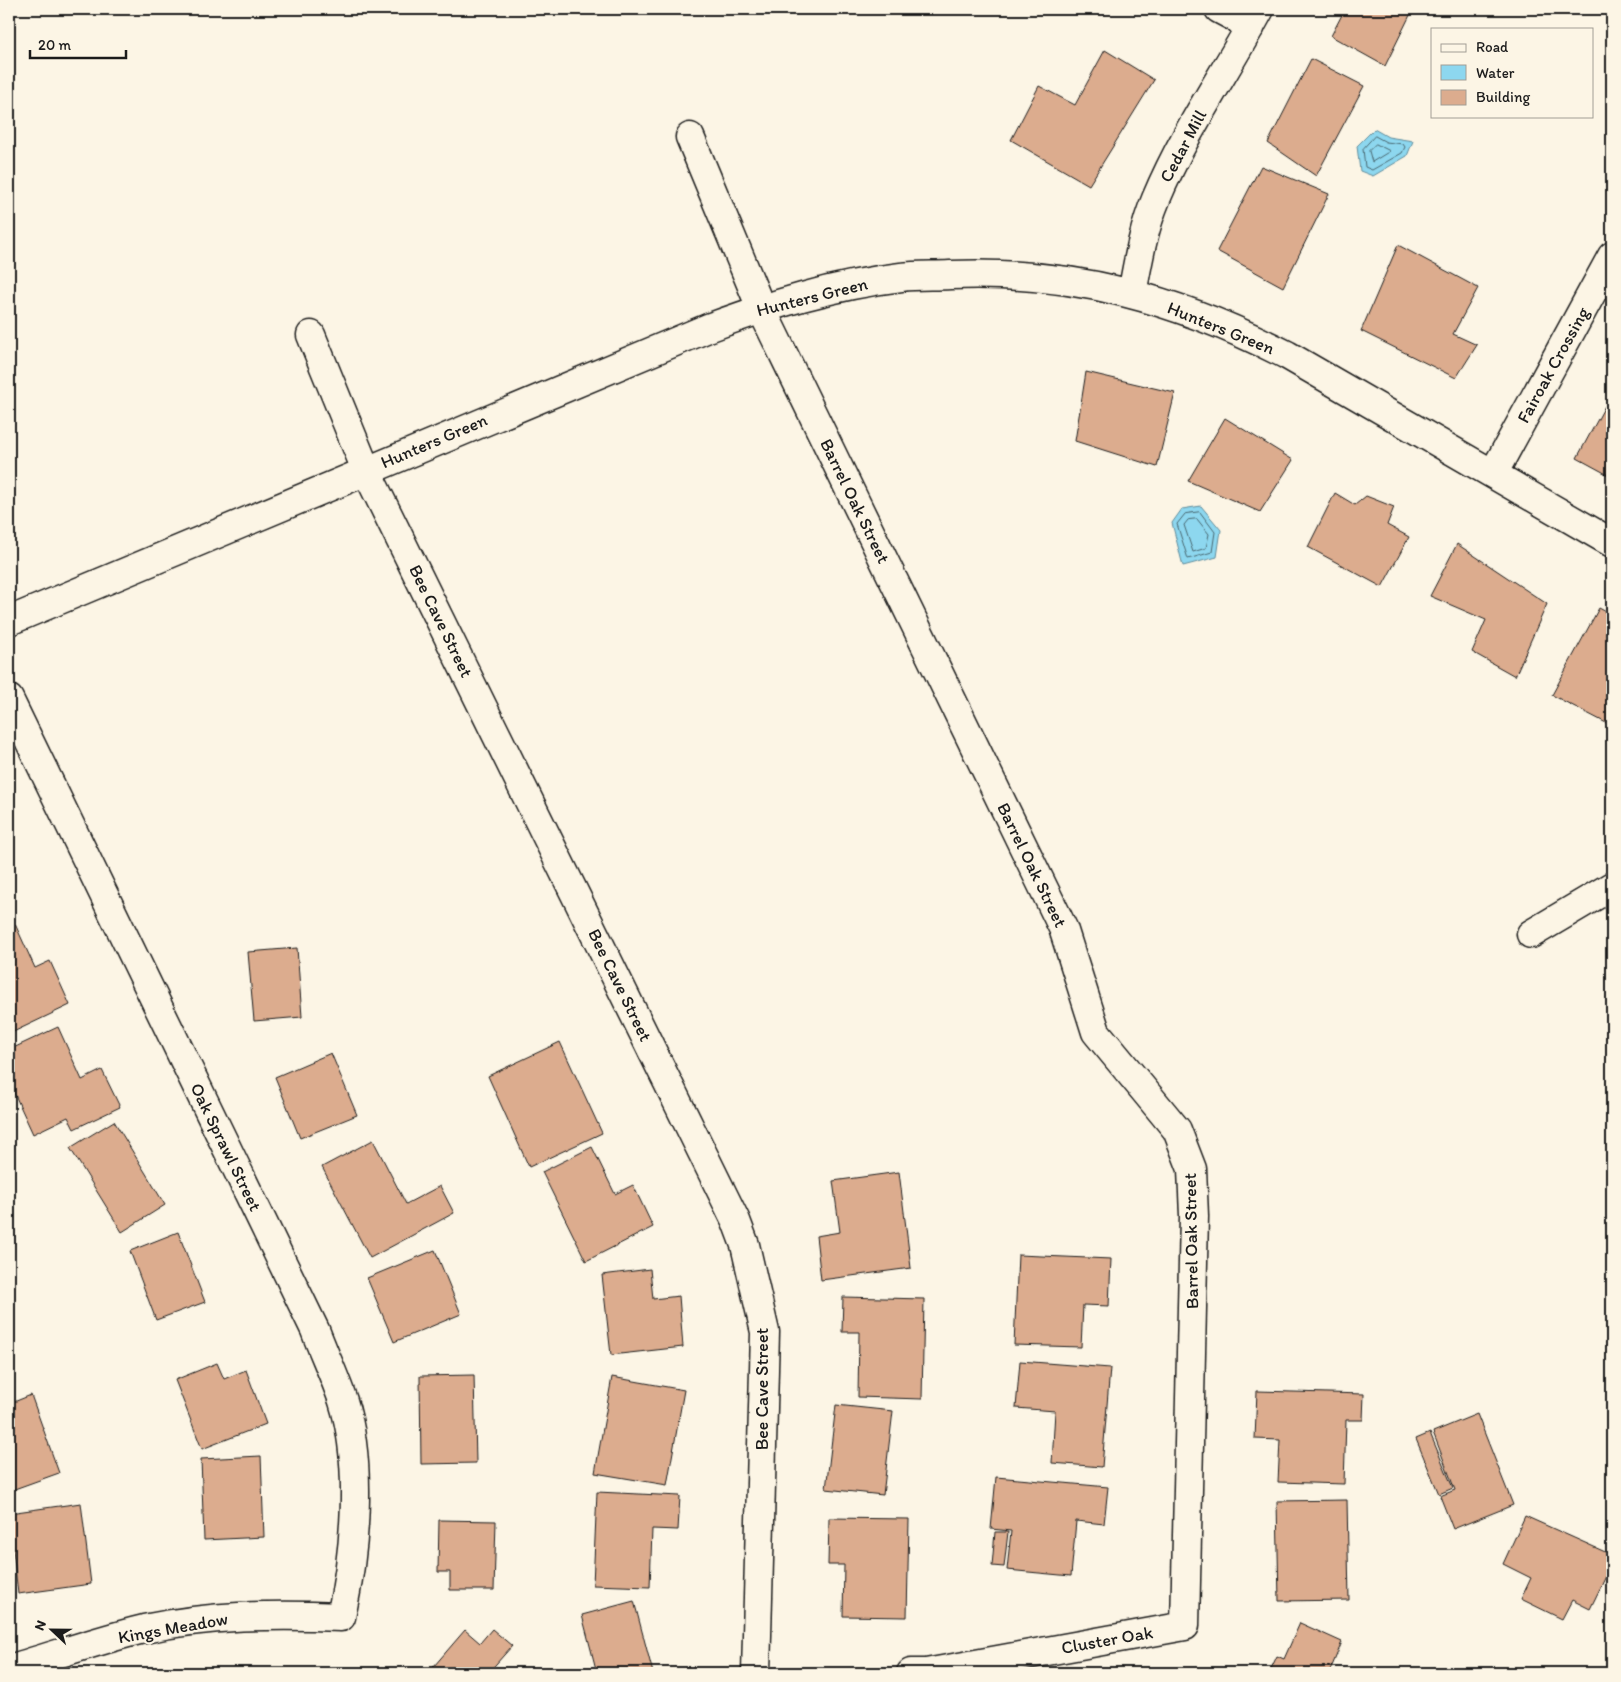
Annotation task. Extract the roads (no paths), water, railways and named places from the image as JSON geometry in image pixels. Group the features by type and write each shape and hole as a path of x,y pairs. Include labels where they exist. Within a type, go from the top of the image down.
{"street":[{"path":"1219,9 1256,17"},
{"name":"Cedar Mill","path":"1132,294 1142,241 1155,200 1173,161 1256,17"},
{"name":"Barrel Oak Street","path":"690,137 761,308 1063,928 1096,1032 1178,1130 1192,1169 1194,1216 1185,1626"},
{"name":"Fairoak Crossing","path":"1493,474 1612,256"},
{"name":"Hunters Green","path":"9,621 708,328 761,308 836,288 902,277 961,275 1043,276 1110,288 1183,309 1247,335 1287,355 1612,543"},
{"name":"Bee Cave Street","path":"311,335 366,470 736,1221 745,1245 765,1332 756,1673"},
{"name":"Oak Sprawl Street","path":"9,699 314,1330 343,1402 351,1445 354,1535 350,1576 341,1617"},
{"path":"1532,934 1612,886"},
{"name":"Kings Meadow","path":"9,1669 144,1630 210,1618 276,1614 341,1617"},
{"name":"Cluster Oak","path":"911,1673 926,1673 1185,1626"}],"water":[{"path":"1374,129 1388,137 1413,141 1407,156 1373,176 1360,171 1357,146"},
{"path":"1201,506 1221,530 1217,557 1183,566 1172,523 1182,509"}]}
